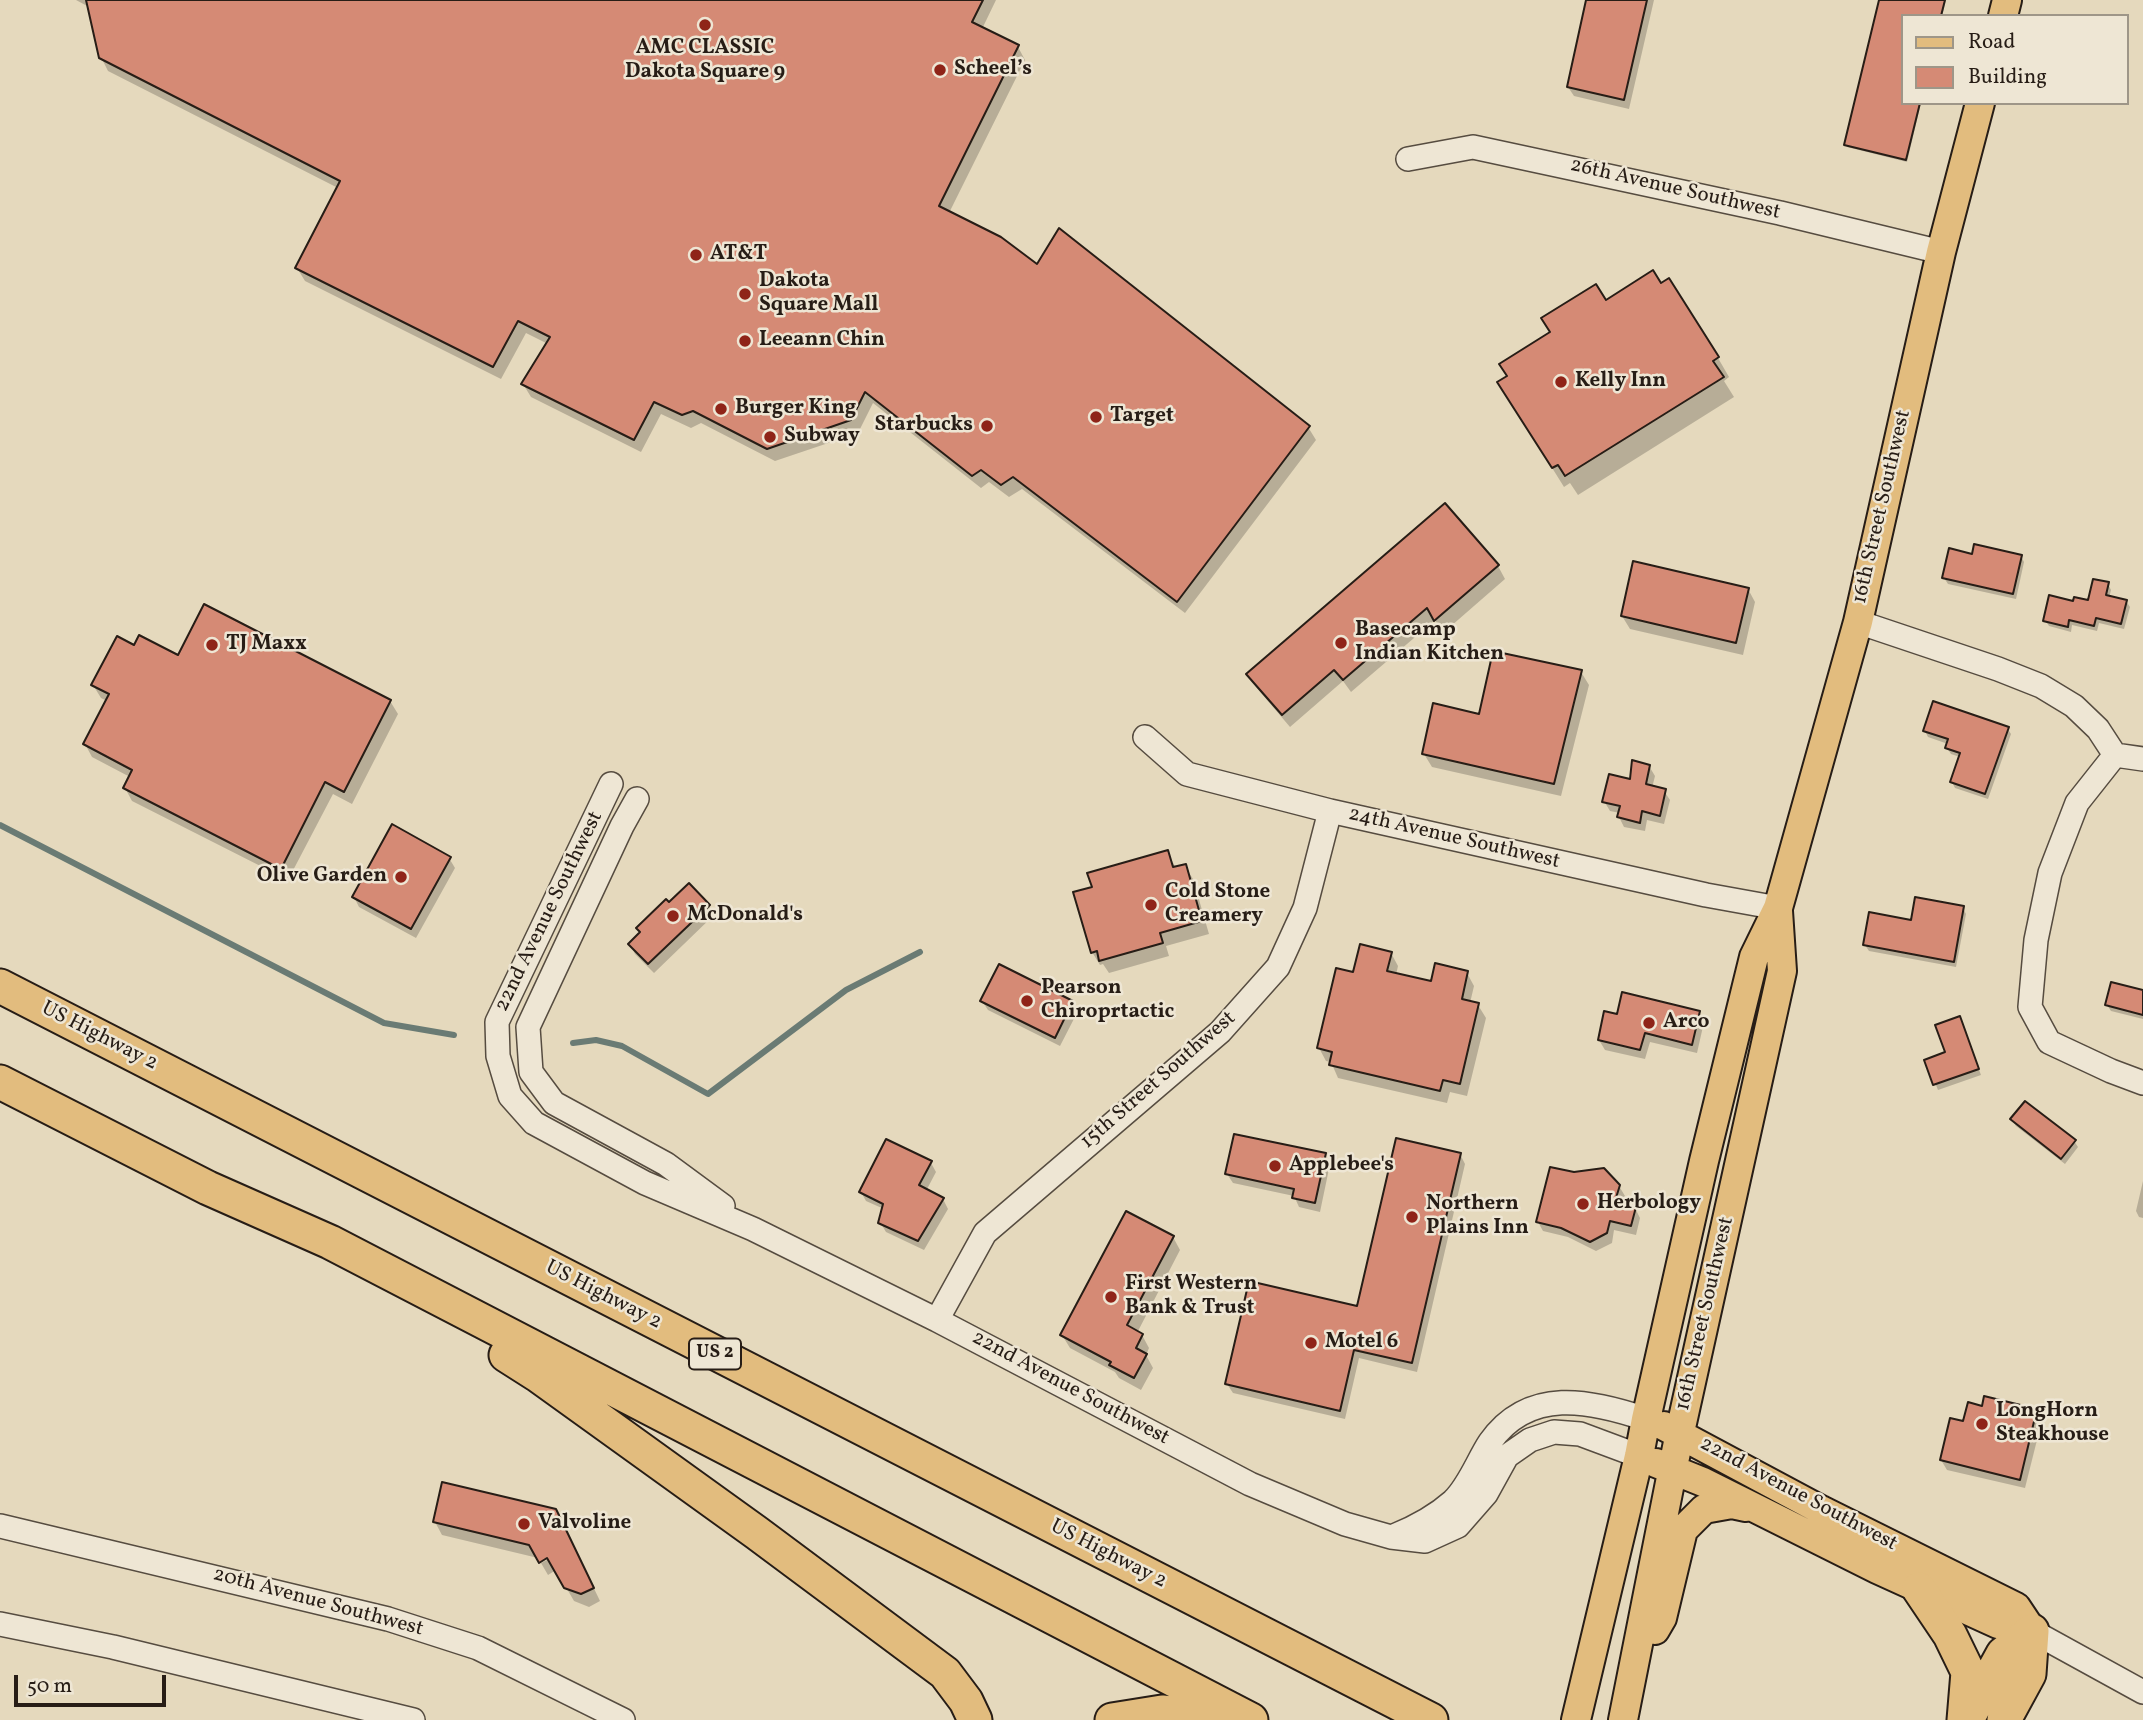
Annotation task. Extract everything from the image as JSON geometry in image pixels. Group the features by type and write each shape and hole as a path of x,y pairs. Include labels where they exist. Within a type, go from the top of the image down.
{"highway":[{"name":"US Highway 2","path":"0,986 1431,1720"},
{"path":"0,1082 208,1188 330,1242 1251,1720"},
{"path":"330,1242 539,1376 757,1533 945,1673 967,1701 975,1720"},
{"path":"1919,1589 1951,1635 1968,1672 1965,1720"},
{"path":"1965,1720 2003,1654 2032,1631"},
{"path":"2004,1720 2029,1674 2032,1631"},
{"path":"1112,1720 1162,1712 1229,1720"}],"main road":[{"name":"16th Street Southwest","path":"1578,1712 1640,1456 1701,1171 1754,957 1778,908 1857,622 1941,253 1979,105"},
{"name":"16th Street Southwest","path":"1623,1720 1680,1432 1782,971 1778,908"},
{"name":"22nd Avenue Southwest","path":"1646,1419 1680,1432 1821,1510 2016,1607 2032,1631"},
{"name":"22nd Avenue Southwest","path":"1640,1456 1703,1482 1919,1589 1998,1624 2032,1631"},
{"path":"1633,1669 1662,1618 1683,1530 1704,1509 1732,1504 1758,1510"}],"street":[{"name":"26th Avenue Southwest","path":"1408,159 1473,147 1767,210 1941,253"},
{"path":"1857,622 2041,686 2074,706 2098,729 2115,755 2143,759"},
{"name":"24th Avenue Southwest","path":"1145,737 1187,774 1330,811 1706,895 1778,908"},
{"path":"2115,755 2077,803 2050,873 2036,940 2030,1007 2049,1042 2143,1083"},
{"name":"22nd Avenue Southwest","path":"611,784 497,1022 498,1056 510,1096 534,1123 645,1184 753,1229 937,1320 1251,1484 1345,1524 1391,1537 1425,1541 1458,1526 1486,1494 1507,1456 1530,1440 1554,1432 1580,1434 1640,1456"},
{"name":"22nd Avenue Southwest","path":"637,799 622,825 528,1027 531,1072 554,1103 666,1164 753,1229"},
{"name":"15th Street Southwest","path":"937,1320 985,1233 1222,1031 1278,967 1305,908 1330,811"},
{"name":"22nd Avenue Southwest","path":"1391,1537 1426,1522 1455,1499 1492,1440 1515,1416 1534,1407 1563,1402 1611,1407 1646,1419"},
{"name":"20th Avenue Southwest","path":"0,1526 388,1619 478,1648 622,1720"},
{"path":"0,1624 113,1647 413,1720"},
{"name":"22nd Avenue Southwest","path":"2032,1631 2143,1692"}],"building":[{"name":"Dakota Square Mall","path":"86,0 983,0 972,22 1019,45 939,206 1001,237 1037,264 1059,228 1310,426 1177,602 1013,477 1001,485 981,470 972,476 865,392 851,420 767,449 693,411 682,415 654,402 634,440 521,384 550,337 518,321 493,367 295,268 340,181 99,58"},
{"path":"1586,0 1647,0 1624,100 1567,87"},
{"path":"1879,0 1945,0 1942,14 1902,14 1902,105 1920,105 1906,160 1844,145"},
{"path":"1653,270 1661,283 1669,278 1719,357 1713,361 1724,377 1565,476 1558,465 1552,468 1497,382 1507,376 1499,364 1550,332 1541,318 1596,284 1606,300"},
{"path":"1445,503 1499,565 1434,621 1427,608 1343,680 1334,670 1282,715 1246,674"},
{"path":"1974,544 2022,555 2013,594 1942,578 1949,548 1972,554"},
{"path":"1633,561 1749,588 1736,643 1621,616"},
{"path":"2093,579 2109,582 2106,595 2127,600 2121,624 2096,618 2094,626 2069,620 2068,627 2043,621 2049,595 2073,601 2074,597 2088,600"},
{"path":"204,604 391,700 344,792 325,782 281,869 123,788 132,770 83,744 109,694 91,685 117,636 134,645 139,635 178,655"},
{"path":"1493,651 1582,670 1554,784 1422,754 1433,703 1479,714"},
{"path":"1933,701 2009,727 1985,794 1950,782 1960,753 1945,748 1948,739 1923,731"},
{"path":"1632,760 1650,765 1646,784 1666,789 1660,816 1642,811 1640,823 1617,817 1620,806 1602,802 1609,774 1630,779"},
{"name":"Olive Garden","path":"392,824 451,857 411,929 352,897"},
{"path":"1168,850 1173,867 1186,864 1202,921 1160,933 1163,943 1099,961 1097,951 1091,953 1073,892 1092,887 1087,873"},
{"name":"McDonald's","path":"689,883 710,905 648,964 628,944 640,932 636,928 666,899 669,902"},
{"path":"1915,897 1964,906 1954,962 1863,945 1869,912 1911,920"},
{"path":"1360,944 1392,952 1387,971 1431,981 1435,963 1468,971 1462,999 1479,1003 1460,1084 1443,1080 1440,1091 1329,1065 1332,1052 1317,1048 1336,968 1353,972"},
{"name":"Pearson Chiroprtactic","path":"999,964 1073,1001 1055,1038 980,1001"},
{"path":"2111,982 2143,990 2143,1015 2105,1005"},
{"name":"Arco","path":"1622,992 1700,1011 1692,1045 1645,1033 1640,1050 1598,1040 1604,1011 1617,1014"},
{"path":"1960,1016 1979,1069 1933,1085 1924,1060 1945,1052 1935,1025"},
{"path":"2025,1101 2076,1140 2061,1159 2010,1119"},
{"path":"1234,1134 1326,1153 1315,1203 1292,1198 1294,1189 1225,1174"},
{"name":"Northern Plains Inn","path":"1396,1138 1461,1153 1412,1363 1354,1350 1340,1411 1225,1384 1249,1281 1357,1306"},
{"path":"886,1139 932,1161 919,1185 944,1198 918,1241 878,1223 883,1204 859,1192"},
{"name":"Herbology","path":"1550,1167 1574,1172 1604,1168 1620,1185 1615,1201 1636,1207 1631,1226 1610,1221 1607,1233 1590,1242 1561,1228 1536,1222"},
{"name":"First Western Bank & Trust","path":"1126,1211 1174,1236 1127,1325 1143,1334 1136,1348 1147,1354 1134,1378 1109,1365 1111,1362 1060,1335"},
{"path":"1984,1396 2037,1409 2020,1480 1940,1460 1950,1418 1963,1421 1968,1402 1982,1406"},
{"path":"442,1482 556,1509 594,1588 581,1594 564,1588 547,1558 539,1563 529,1545 433,1522"}],"waterway":[{"path":"0,825 384,1023 454,1035"},
{"path":"573,1043 596,1040 622,1046 708,1094 846,990 920,952"}],"place":[{"name":"AMC CLASSIC Dakota Square 9","path":"705,25"},
{"name":"Scheel’s","path":"940,70"},
{"name":"AT&T","path":"696,255"},
{"name":"Dakota Square Mall","path":"745,294"},
{"name":"Leeann Chin","path":"745,341"},
{"name":"Kelly Inn","path":"1561,382"},
{"name":"Burger King","path":"721,409"},
{"name":"Target","path":"1096,417"},
{"name":"Starbucks","path":"987,426"},
{"name":"Subway","path":"770,437"},
{"name":"Basecamp Indian Kitchen","path":"1341,643"},
{"name":"TJ Maxx","path":"212,645"},
{"name":"Olive Garden","path":"401,877"},
{"name":"Cold Stone Creamery","path":"1151,905"},
{"name":"McDonald's","path":"673,916"},
{"name":"Pearson Chiroprtactic","path":"1027,1001"},
{"name":"Arco","path":"1649,1023"},
{"name":"Applebee's","path":"1275,1166"},
{"name":"Herbology","path":"1583,1204"},
{"name":"Northern Plains Inn","path":"1412,1217"},
{"name":"First Western Bank & Trust","path":"1111,1297"},
{"name":"Motel 6","path":"1311,1343"},
{"name":"LongHorn Steakhouse","path":"1982,1424"},
{"name":"Valvoline","path":"524,1524"}]}
